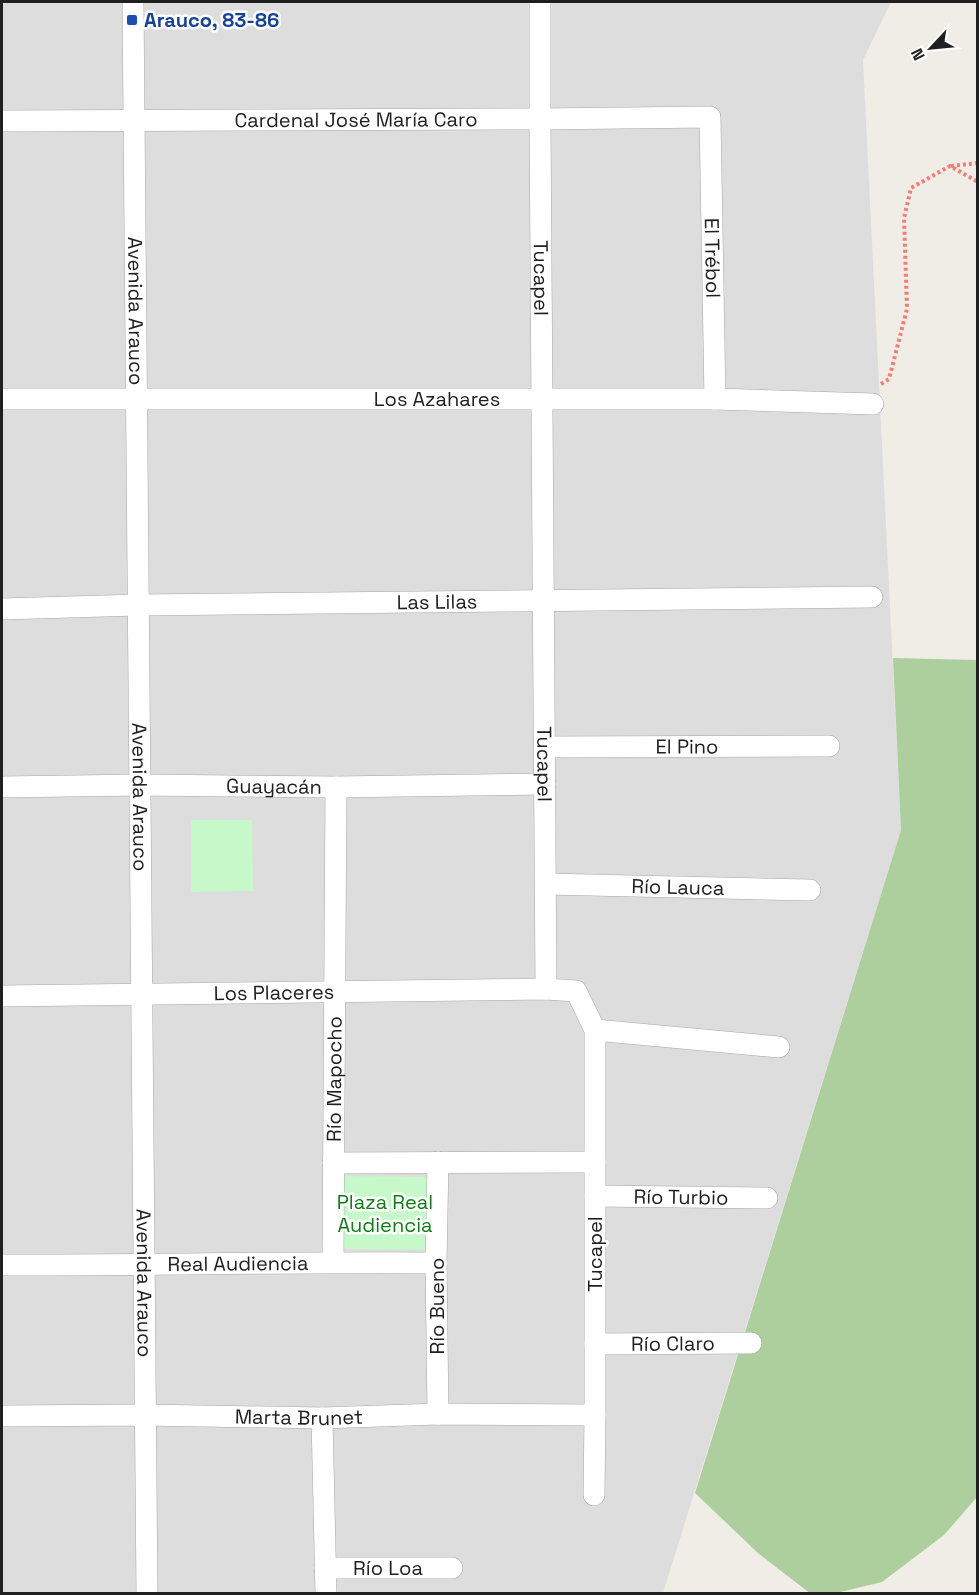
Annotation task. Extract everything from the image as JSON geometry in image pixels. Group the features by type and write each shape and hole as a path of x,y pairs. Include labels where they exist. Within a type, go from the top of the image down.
{"street":[{"name":"Avenida Arauco","path":"133,2 147,1593"},
{"name":"Tucapel","path":"540,2 546,989 576,991 595,1030 594,1495"},
{"name":"Cardenal José María Caro","path":"2,121 710,117"},
{"name":"El Trébol","path":"710,117 715,399"},
{"name":"Los Azahares","path":"2,399 542,398 715,399 873,404"},
{"name":"Las Lilas","path":"2,609 544,599 872,597"},
{"name":"El Pino","path":"545,747 829,747"},
{"name":"Guayacán","path":"2,787 140,785 336,787 545,784"},
{"name":"Río Mapocho","path":"333,1262 336,787"},
{"name":"Río Lauca","path":"546,884 810,890"},
{"name":"Los Placeres","path":"2,996 546,989"},
{"path":"595,1030 779,1047"},
{"path":"333,1163 595,1161"},
{"name":"Río Bueno","path":"438,1162 436,1263 438,1414"},
{"name":"Río Turbio","path":"595,1196 767,1198"},
{"name":"Real Audiencia","path":"2,1265 436,1263"},
{"name":"Río Claro","path":"595,1344 751,1344"},
{"name":"Marta Brunet","path":"2,1416 145,1415 322,1418 438,1414 595,1415"},
{"path":"322,1418 326,1593"},
{"name":"Río Loa","path":"326,1568 452,1568"}],"path":[{"path":"850,403 889,379 907,309 903,218 911,188 950,166 978,163"},
{"path":"950,166 978,182"}],"shaded area":[{"path":"2,2 891,2 863,60 901,830 663,1593 2,1594"}],"green space":[{"path":"893,658 977,660 977,1497 944,1535 882,1582 836,1593 811,1594 759,1554 695,1493 901,830"},
{"path":"191,820 252,820 253,891 191,892"},
{"name":"Plaza Real Audiencia","path":"343,1176 428,1177 427,1250 342,1249"}],"place":[{"name":"Arauco, 83-86","path":"132,20"}]}
